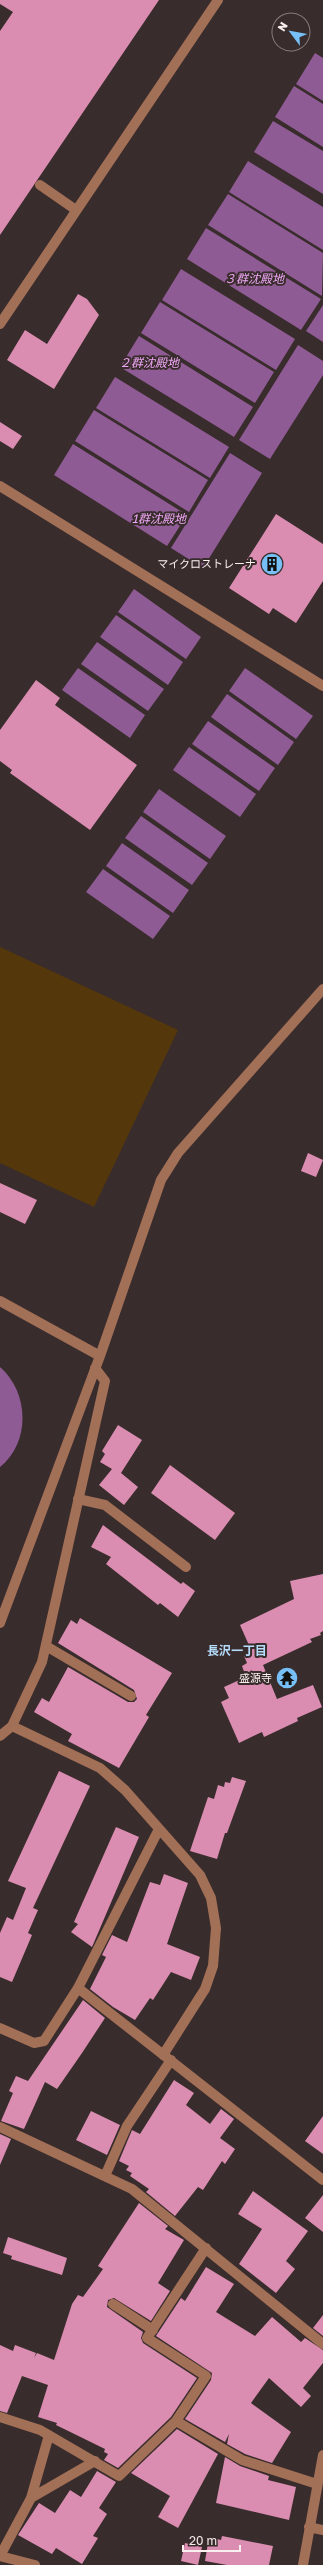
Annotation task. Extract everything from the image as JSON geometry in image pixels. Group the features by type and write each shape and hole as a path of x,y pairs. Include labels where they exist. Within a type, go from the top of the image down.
{"street":[{"path":"0,324 218,0"},
{"path":"40,185 76,210"},
{"path":"0,486 323,686"},
{"path":"0,1623 100,1356 161,1180 178,1153 323,989"},
{"path":"0,1301 100,1356"},
{"path":"0,1736 12,1726 42,1662 105,1382 95,1368"},
{"path":"78,1499 105,1505 186,1568"},
{"path":"46,1646 130,1696"},
{"path":"12,1726 100,1768 125,1790 200,1875 211,1898 216,1928 213,1966 205,1989 127,2126 105,2176"},
{"path":"0,2028 34,2043 44,2041 78,1988 159,1829"},
{"path":"78,1988 323,2180"},
{"path":"0,2127 132,2189 323,2344"},
{"path":"0,2417 40,2430 119,2476 176,2421 206,2376 148,2338 206,2248"},
{"path":"113,2304 153,2330"},
{"path":"176,2421 242,2460 317,2484"},
{"path":"1,2565 0,2557 31,2498 49,2435"},
{"path":"303,2565 323,2455"},
{"path":"31,2498 95,2462"},
{"path":"309,2527 323,2530"},
{"path":"0,2557 35,2565"}],"shaded area":[{"path":"0,947 178,1030 94,1207 0,1163"}],"water":[{"path":"315,53 323,58 323,101 296,84"},
{"path":"294,86 323,104 323,147 275,117"},
{"path":"273,121 323,151 323,194 254,152"},
{"path":"248,161 323,207 323,250 229,192"},
{"name":"３群沈殿地","path":"228,194 323,253 322,296 208,225"},
{"name":"３群沈殿地","path":"206,228 321,299 301,330 187,259"},
{"path":"181,269 295,339 276,370 162,300"},
{"name":"２群沈殿地","path":"160,302 274,372 255,403 141,333"},
{"path":"323,305 323,342 306,331"},
{"name":"２群沈殿地","path":"139,336 253,407 234,437 120,367"},
{"path":"298,345 323,361 323,375 270,459 239,440"},
{"path":"115,377 229,447 210,478 96,408"},
{"name":"1群沈殿地","path":"94,410 208,480 189,512 75,441"},
{"name":"1群沈殿地","path":"73,444 187,515 167,546 54,475"},
{"path":"230,453 262,473 203,568 171,548"},
{"path":"134,589 201,637 186,659 118,612"},
{"path":"116,615 183,662 168,685 100,637"},
{"path":"97,642 164,689 148,711 81,664"},
{"path":"78,668 145,715 130,738 62,690"},
{"path":"245,668 313,716 296,739 229,691"},
{"path":"227,694 294,742 278,765 211,717"},
{"path":"208,721 275,768 259,791 192,744"},
{"path":"189,747 256,794 240,817 173,770"},
{"path":"159,789 226,836 210,859 143,812"},
{"path":"141,816 208,863 192,885 125,838"},
{"path":"122,843 189,890 173,913 106,866"},
{"path":"103,869 170,916 153,939 86,892"},
{"path":"0,1367 10,1377 17,1390 21,1403 22,1417 21,1431 17,1444 10,1457 0,1467"}],"building":[{"path":"0,0 159,0 0,235 0,31 13,12 0,4"},
{"path":"78,294 87,299 99,315 54,389 7,360 25,330 47,344"},
{"path":"0,422 22,436 13,449 0,441"},
{"name":"マイクロストレーナ","path":"276,514 323,544 323,581 296,623 273,608 269,614 229,588"},
{"path":"36,680 60,698 55,705 137,765 90,830 10,773 12,770 0,761 0,730"},
{"path":"308,1153 323,1160 316,1177 301,1171"},
{"path":"0,1183 37,1200 25,1224 0,1212"},
{"path":"118,1425 142,1440 121,1473 138,1487 124,1505 99,1485 112,1469 100,1462 105,1454 102,1451"},
{"path":"170,1465 235,1513 215,1540 151,1493"},
{"path":"103,1525 181,1584 183,1582 195,1591 178,1617 160,1603 158,1605 106,1564 111,1557 91,1547"},
{"path":"323,1574 323,1631 320,1633 321,1635 310,1639 312,1642 263,1665 277,1699 313,1685 322,1707 297,1718 298,1721 264,1737 262,1732 239,1743 221,1702 229,1698 224,1687 246,1677 242,1666 247,1663 244,1656 252,1652 240,1625 294,1599 290,1581"},
{"path":"80,1618 172,1673 146,1715 149,1717 119,1768 68,1741 72,1734 34,1712 42,1698 49,1702 68,1667 128,1702 134,1702 137,1699 134,1690 58,1643 71,1620 77,1624"},
{"path":"59,1771 90,1786 33,1908 38,1910 28,1933 32,1935 12,1982 0,1977 0,1933 7,1917 13,1920 26,1888 8,1881"},
{"path":"232,1777 246,1781 227,1833 225,1833 217,1859 190,1851 208,1797 214,1799 218,1785 224,1787 225,1782 230,1783"},
{"path":"116,1827 139,1837 92,1947 71,1932 78,1924 74,1922"},
{"path":"164,1874 188,1883 167,1944 200,1957 191,1980 171,1972 153,2000 150,1998 135,2020 113,2007 90,1989 106,1957 102,1955 112,1935 127,1942 150,1882 160,1885"},
{"path":"83,2000 105,2018 82,2053 57,2089 45,2082 24,2129 1,2121 13,2093 9,2091 16,2076 28,2081"},
{"path":"174,2080 194,2093 186,2105 210,2124 221,2109 234,2119 220,2138 235,2149 225,2164 222,2161 203,2190 198,2187 175,2216 146,2192 149,2189 130,2176 132,2173 126,2170 129,2166 119,2161 132,2130 140,2134"},
{"path":"91,2111 120,2125 107,2155 76,2140"},
{"path":"323,2116 323,2154 305,2141"},
{"path":"0,2134 11,2139 0,2165"},
{"path":"253,2191 308,2231 286,2261 295,2269 276,2293 239,2264 262,2229 238,2214"},
{"path":"323,2195 323,2232 305,2218"},
{"path":"139,2203 168,2226 165,2229 184,2240 158,2283 170,2291 151,2321 114,2298 108,2300 107,2307 143,2332 141,2338 143,2343 197,2378 171,2417 118,2468 104,2460 108,2454 104,2452 105,2449 56,2425 57,2423 38,2417 48,2385 22,2376 7,2413 0,2411 0,2345 13,2351 15,2345 36,2353 34,2358 37,2353 54,2360 72,2304 78,2295 83,2297 103,2269 98,2266"},
{"path":"8,2237 67,2258 62,2275 11,2259 12,2256 3,2253"},
{"path":"206,2267 234,2284 216,2312 255,2336 272,2317 301,2342 305,2338 323,2350 323,2363 303,2388 311,2396 301,2407 269,2378 251,2403 291,2432 272,2463 245,2454 227,2444 229,2434 225,2442 185,2419 211,2380 212,2373 156,2336 181,2298 185,2301"},
{"path":"323,2315 323,2336 313,2328"},
{"path":"177,2429 218,2454 178,2528 158,2517 170,2496 131,2473"},
{"path":"225,2457 240,2466 269,2476 268,2480 296,2487 289,2520 216,2503"},
{"path":"97,2471 116,2482 99,2508 107,2514 93,2536 98,2538 82,2564 56,2548 52,2554 18,2535 39,2503 55,2513 70,2490 81,2497"},
{"path":"222,2536 273,2546 269,2565 227,2565 205,2561 209,2537 221,2540"},
{"path":"185,2543 202,2547 198,2565 181,2561"}],"place":[{"name":"マイクロストレーナ","path":"272,564"},
{"name":"盛源寺","path":"287,1678"}],"district":[{"name":"長沢一丁目","path":"237,1651"}]}
